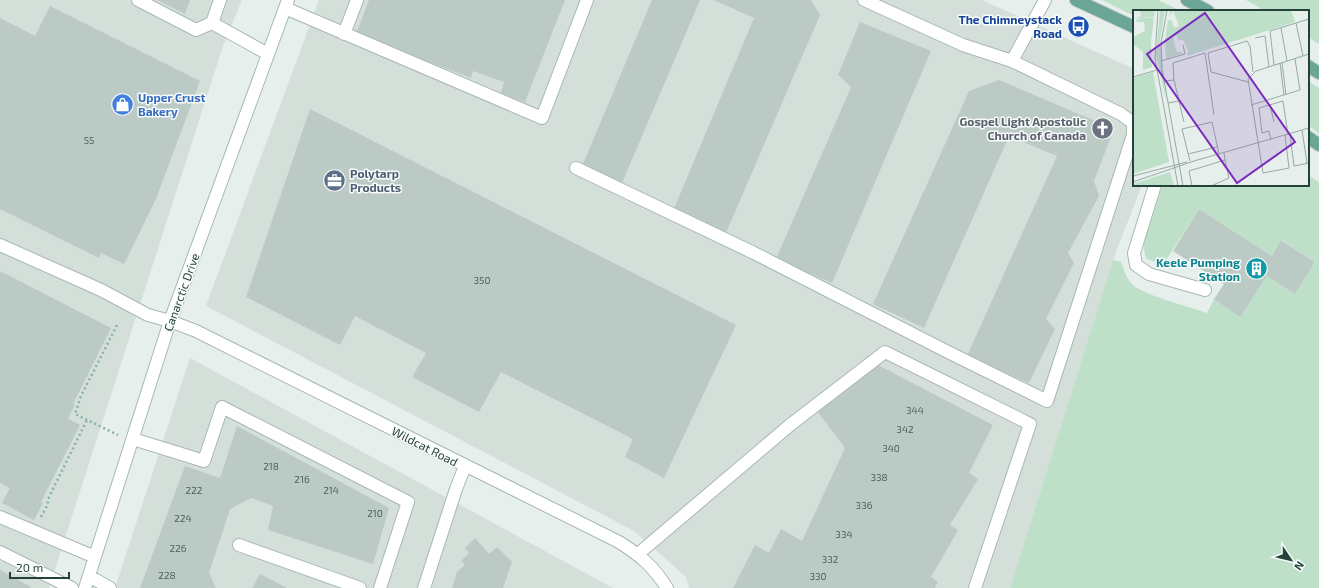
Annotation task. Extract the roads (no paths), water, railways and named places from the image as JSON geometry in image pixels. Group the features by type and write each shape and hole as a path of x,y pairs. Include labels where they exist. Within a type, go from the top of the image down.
{"main road":[{"path":"1076,0 1133,27"},
{"path":"1187,0 1206,10"},
{"path":"1309,67 1319,74"},
{"path":"1309,138 1319,145"}],"street":[{"path":"138,0 196,30 212,23 220,0"},
{"path":"344,34 356,0"},
{"path":"287,4 344,34 542,118 587,0"},
{"path":"576,168 754,252 1047,401 1133,135 1133,123 1121,114 1012,61 963,44 864,0"},
{"path":"1012,61 1045,0"},
{"name":"Canarctic Drive","path":"85,588 170,321 287,4"},
{"path":"212,23 268,54"},
{"path":"1155,186 1134,253 1136,265 1148,274 1205,290"},
{"name":"Wildcat Road","path":"0,245 102,290 148,315 170,321 196,331 619,542 638,554 656,571 667,588"},
{"path":"638,554 790,426 885,352 1030,424 976,588"},
{"path":"132,439 204,462 222,407 408,502 380,588"},
{"path":"424,588 456,488 465,466"},
{"path":"0,517 95,557"},
{"path":"239,545 360,588"},
{"path":"0,552 72,588"},
{"path":"89,576 110,588"}],"place":[{"name":"The Chimneystack Road","path":"1078,26"},
{"name":"Upper Crust Bakery","path":"122,104"},
{"name":"Gospel Light Apostolic Church of Canada","path":"1102,128"},
{"name":"Polytarp Products","path":"334,180"},
{"name":"Keele Pumping Station","path":"1256,269"}]}
